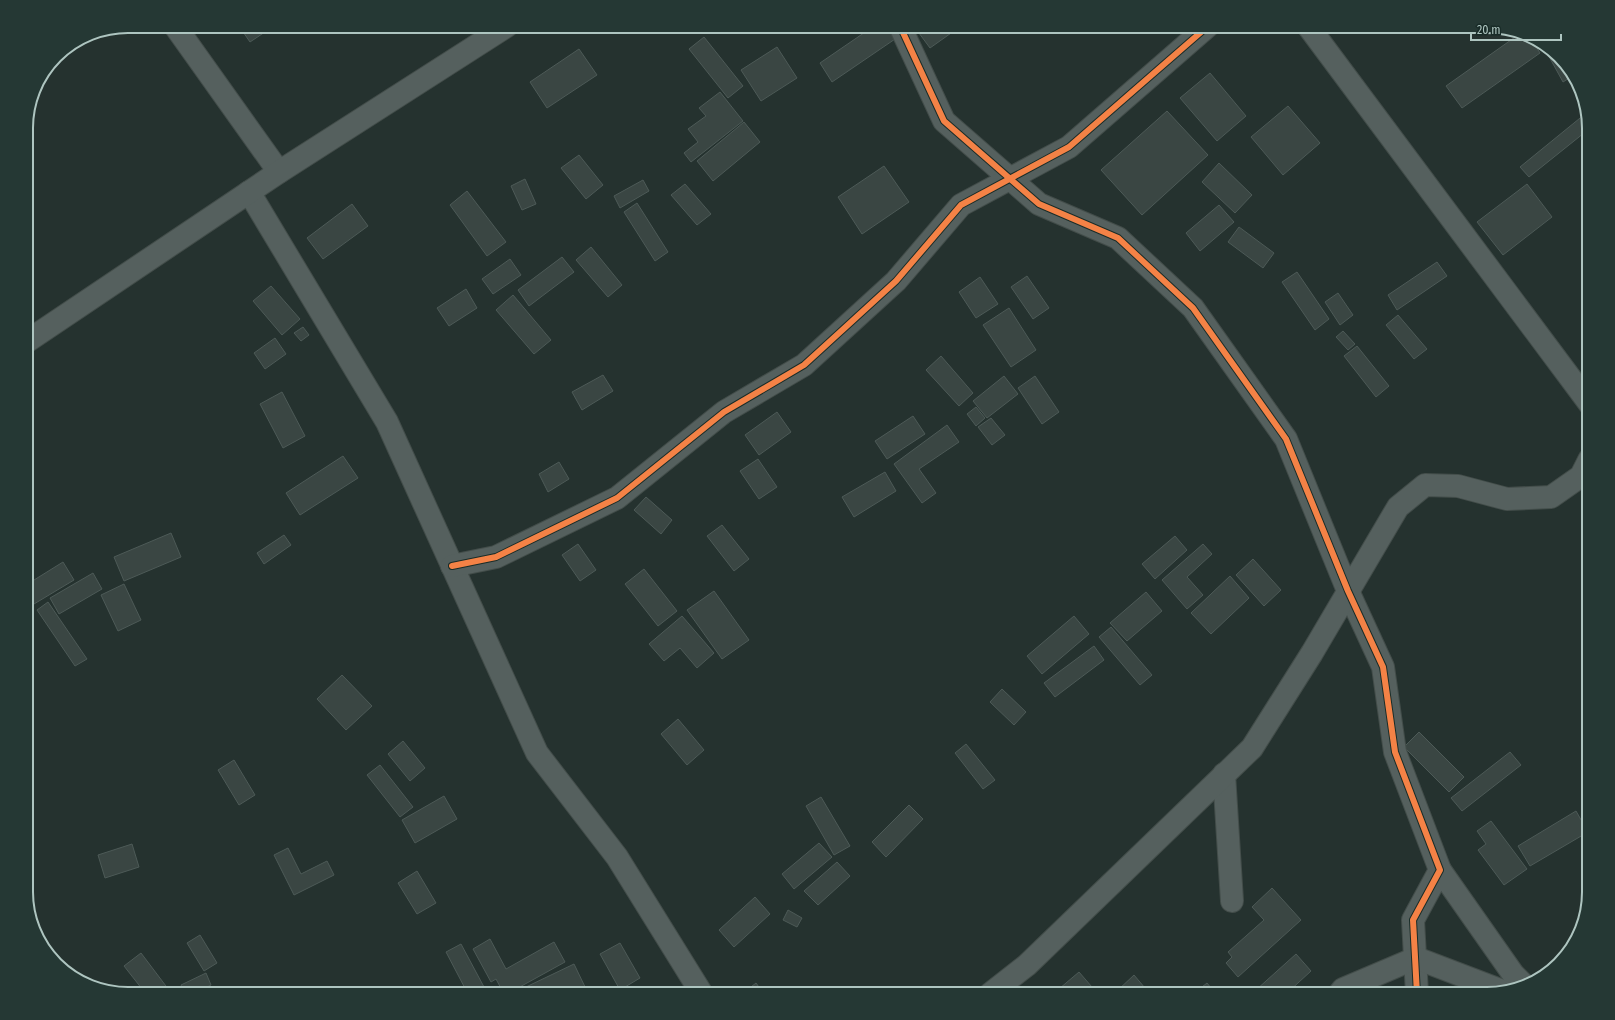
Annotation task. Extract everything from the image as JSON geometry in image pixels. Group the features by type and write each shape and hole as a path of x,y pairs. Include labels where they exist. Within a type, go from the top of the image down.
{"street":[{"path":"180,33 279,172"},
{"path":"33,337 279,172 495,33"},
{"path":"903,33 944,121 1039,204 1118,238 1193,308 1286,439 1348,592 1383,667 1395,752 1440,870 1520,981"},
{"path":"452,566 496,557 617,498 724,412 804,365 896,281 961,205 1069,147 1200,33"},
{"path":"1313,33 1582,395"},
{"path":"249,192 387,422 537,753 617,857 698,987"},
{"path":"999,987 1027,965 1252,748 1312,654 1398,507 1425,485 1458,486 1507,499 1551,497 1582,474"},
{"path":"1224,774 1232,901"},
{"path":"1417,987 1414,920 1440,870"},
{"path":"1348,987 1416,958 1491,987"}],"building":[{"path":"244,33 264,33 250,42"},
{"path":"864,33 895,33 898,37 832,82 820,63"},
{"path":"919,33 951,33 930,48"},
{"path":"704,37 743,86 728,98 689,49"},
{"path":"1515,37 1536,47 1540,53 1462,108 1446,86"},
{"path":"777,47 797,78 761,101 741,70"},
{"path":"579,49 597,75 547,108 530,82"},
{"path":"1549,56 1558,65 1568,79 1563,82"},
{"path":"1210,73 1246,116 1217,141 1180,98"},
{"path":"720,92 743,121 691,162 684,153 698,142 688,129 706,116 699,108"},
{"path":"1288,106 1320,143 1283,175 1251,137"},
{"path":"1167,111 1208,155 1142,215 1101,170"},
{"path":"1581,117 1582,135 1529,177 1520,167"},
{"path":"744,122 760,142 713,181 697,161"},
{"path":"579,155 603,185 586,199 561,168"},
{"path":"1219,163 1252,195 1235,213 1202,182"},
{"path":"884,166 909,202 862,234 838,197"},
{"path":"525,179 536,204 522,210 511,186"},
{"path":"643,180 649,191 620,208 614,196"},
{"path":"685,184 711,214 697,225 671,195"},
{"path":"1527,184 1552,217 1503,255 1477,222"},
{"path":"467,191 506,242 487,256 450,205"},
{"path":"637,203 668,252 655,261 624,212"},
{"path":"352,204 368,226 323,259 307,238"},
{"path":"1219,205 1234,222 1200,251 1186,233"},
{"path":"1239,227 1274,253 1263,268 1228,242"},
{"path":"591,247 622,285 608,297 576,260"},
{"path":"562,257 574,272 529,306 518,290"},
{"path":"510,259 521,275 493,294 482,279"},
{"path":"1437,262 1447,276 1397,310 1388,295"},
{"path":"1297,272 1329,319 1315,330 1282,282"},
{"path":"1027,276 1049,308 1033,319 1011,287"},
{"path":"980,277 998,304 976,318 959,292"},
{"path":"271,286 300,319 282,335 253,301"},
{"path":"466,289 477,308 449,326 437,308"},
{"path":"1338,293 1353,315 1340,325 1325,302"},
{"path":"513,295 551,340 534,354 496,310"},
{"path":"1009,308 1036,350 1011,367 983,325"},
{"path":"1398,315 1427,349 1414,359 1386,325"},
{"path":"303,327 309,335 301,341 294,333"},
{"path":"1343,331 1355,344 1348,350 1336,337"},
{"path":"275,338 286,354 265,369 254,353"},
{"path":"1357,346 1389,386 1376,397 1344,356"},
{"path":"941,356 973,393 959,406 926,370"},
{"path":"603,375 613,391 582,410 572,392"},
{"path":"1004,376 1018,394 987,418 973,401"},
{"path":"1035,376 1059,412 1042,424 1018,388"},
{"path":"282,392 305,436 283,448 260,404"},
{"path":"976,407 985,418 976,426 967,414"},
{"path":"777,412 791,432 759,455 745,435"},
{"path":"913,416 925,434 887,459 875,441"},
{"path":"991,418 1005,435 992,445 978,427"},
{"path":"947,425 959,442 919,469 936,493 922,503 894,464"},
{"path":"343,456 358,478 300,515 286,493"},
{"path":"758,459 777,487 759,499 740,471"},
{"path":"559,462 569,479 548,492 539,474"},
{"path":"885,472 896,491 854,517 842,497"},
{"path":"646,497 672,520 661,534 634,510"},
{"path":"722,525 749,559 734,571 707,536"},
{"path":"171,533 181,557 124,581 114,557"},
{"path":"284,535 291,545 264,564 257,553"},
{"path":"1175,536 1187,550 1155,579 1142,564"},
{"path":"578,544 596,570 580,581 562,555"},
{"path":"1203,544 1212,554 1187,577 1203,595 1187,609 1162,580"},
{"path":"1253,559 1281,590 1264,606 1236,575"},
{"path":"63,562 74,580 34,604 33,581"},
{"path":"644,569 677,611 658,626 625,584"},
{"path":"93,573 102,589 59,614 50,598"},
{"path":"1230,576 1249,598 1211,634 1191,613"},
{"path":"124,584 141,620 118,631 101,595"},
{"path":"714,591 749,640 722,659 687,610"},
{"path":"1146,592 1162,611 1127,641 1110,623"},
{"path":"48,602 87,659 75,666 37,610"},
{"path":"682,616 714,653 697,668 680,648 664,661 649,644"},
{"path":"1074,616 1089,634 1042,674 1027,656"},
{"path":"1111,627 1152,675 1140,685 1099,637"},
{"path":"1094,646 1104,660 1055,697 1044,683"},
{"path":"342,675 372,706 346,730 317,699"},
{"path":"1002,689 1026,712 1014,725 990,702"},
{"path":"678,719 704,750 687,765 661,734"},
{"path":"1419,732 1464,777 1449,792 1404,747"},
{"path":"403,741 425,768 410,781 388,754"},
{"path":"966,744 995,780 983,789 955,753"},
{"path":"1510,752 1521,765 1462,811 1451,798"},
{"path":"234,760 255,795 239,805 218,770"},
{"path":"380,765 413,807 400,817 367,775"},
{"path":"444,796 457,819 415,843 402,820"},
{"path":"821,797 850,846 834,855 806,806"},
{"path":"909,805 923,819 886,857 872,842"},
{"path":"1576,811 1582,822 1582,836 1530,866 1518,846"},
{"path":"1491,821 1527,869 1504,885 1478,850 1486,844 1477,831"},
{"path":"819,843 832,857 794,889 782,874"},
{"path":"132,844 139,867 105,878 98,855"},
{"path":"288,848 301,874 327,861 334,875 294,895 274,855"},
{"path":"837,862 850,876 818,905 804,891"},
{"path":"417,871 436,903 417,914 398,883"},
{"path":"1272,888 1301,920 1238,977 1226,963 1232,957 1228,952 1264,920 1252,907"},
{"path":"755,897 770,914 734,947 719,930"},
{"path":"788,910 802,918 797,927 783,920"},
{"path":"200,935 217,963 204,971 187,943"},
{"path":"490,939 506,969 554,942 565,962 520,987 500,987 496,979 491,982 473,949"},
{"path":"620,943 640,978 625,987 618,987 600,954"},
{"path":"461,944 484,987 464,987 446,952"},
{"path":"141,953 167,987 140,987 124,966"},
{"path":"1296,954 1311,971 1294,987 1259,987"},
{"path":"574,964 585,987 526,987"},
{"path":"1079,972 1092,987 1061,987"},
{"path":"206,973 211,985 207,987 182,987 181,985"},
{"path":"1134,975 1144,987 1121,987"},
{"path":"756,983 759,987 751,987"},
{"path":"1207,983 1210,987 1202,987"}],"cycle path":[{"path":"903,33 944,121 1039,204 1118,238 1193,308 1286,439 1348,591 1383,667 1395,752 1440,870 1413,920 1417,987"},
{"path":"452,566 496,557 617,498 724,412 804,365 896,281 961,205 1069,147 1200,33"}]}
